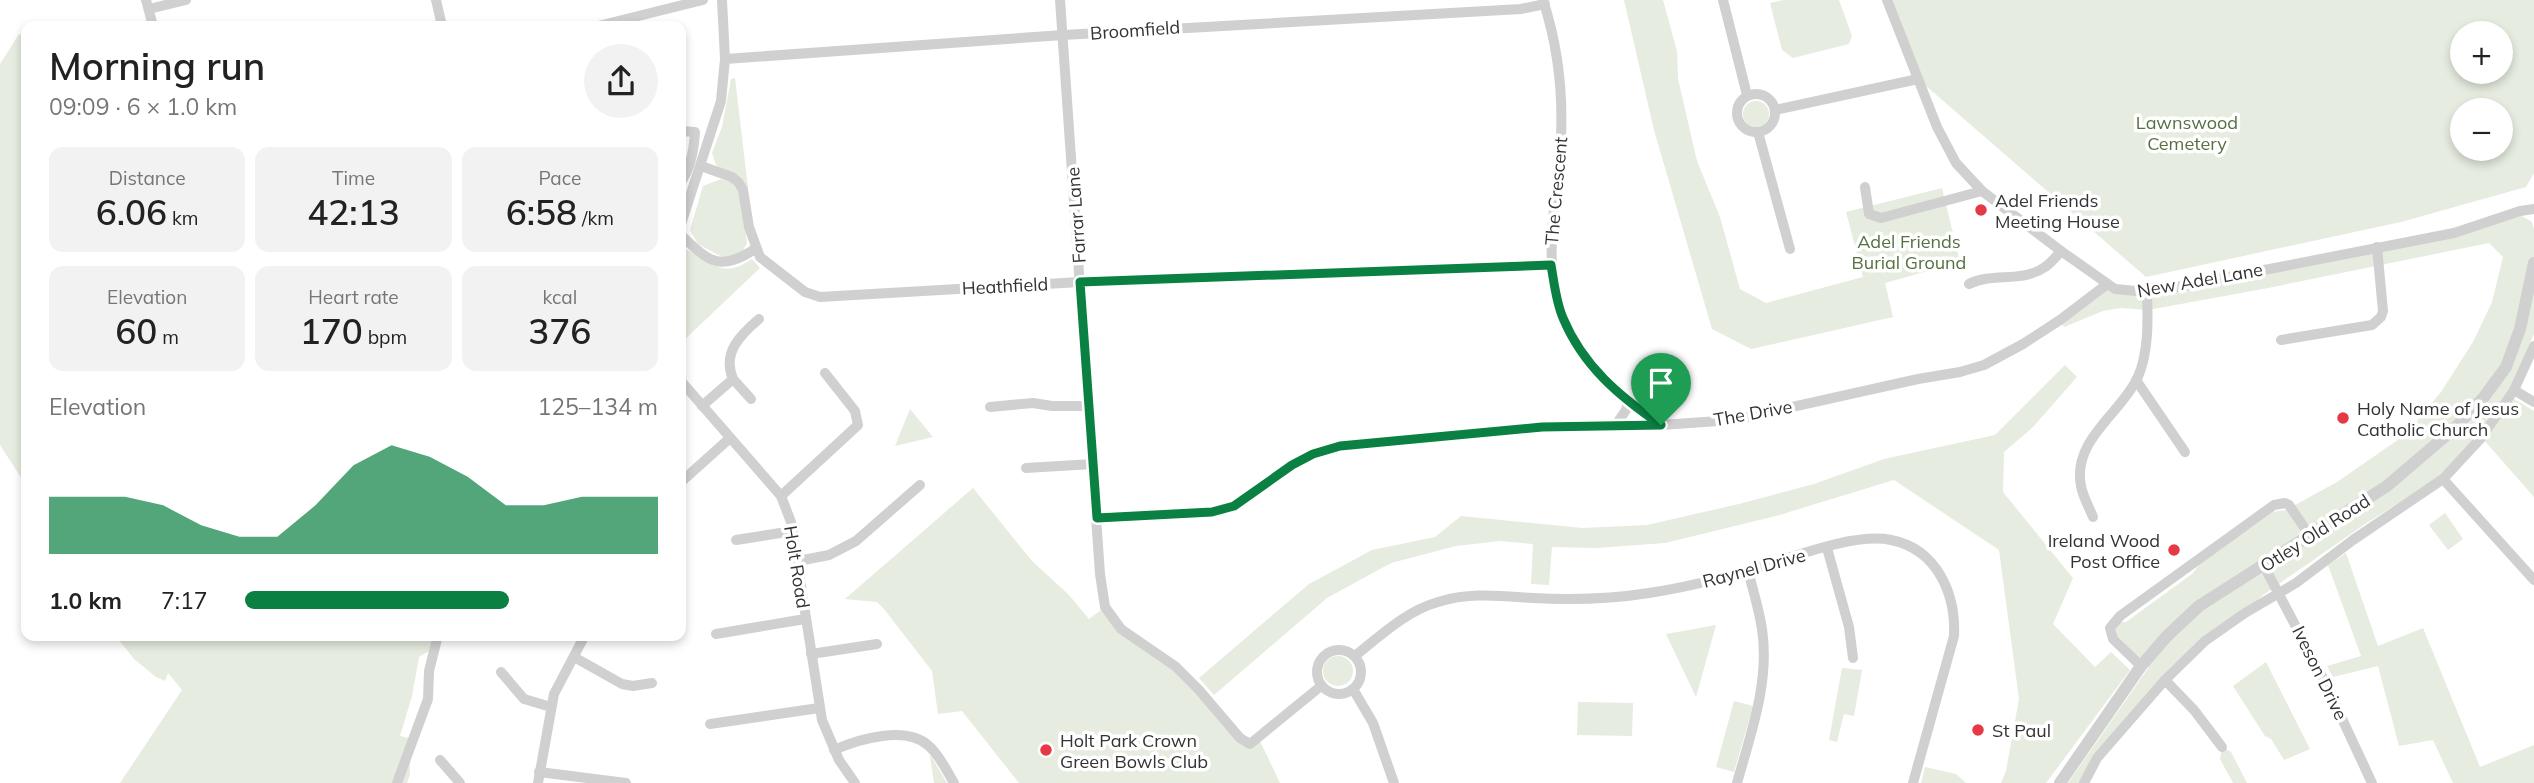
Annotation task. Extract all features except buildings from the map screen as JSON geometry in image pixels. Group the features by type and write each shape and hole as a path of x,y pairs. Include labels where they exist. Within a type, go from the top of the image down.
{"street":[{"path":"147,5 186,0"},
{"path":"436,0 441,21"},
{"path":"618,21 703,0"},
{"path":"686,210 721,101 725,60 722,0"},
{"name":"Farrar Lane","path":"1060,0 1100,574 1105,607 1121,629 1175,666 1240,738 1250,744 1321,686"},
{"path":"1723,0 1748,96"},
{"name":"New Adel Lane","path":"1887,0 1937,127 1956,163 1982,191 2106,285 2124,291 2147,292 2454,233 2519,211 2534,209"},
{"name":"Broomfield","path":"725,60 1063,35 1521,9 1544,2"},
{"name":"The Crescent","path":"1544,2 1557,66 1560,99 1561,136 1550,239 1551,265 1562,316 1579,352 1598,375 1628,402 1661,425"},
{"path":"1774,110 1918,79"},
{"path":"1760,94 1767,98 1774,110 1770,125 1758,132 1744,128 1737,115 1739,103 1748,96 1760,94"},
{"path":"686,131 695,132 694,149 686,172"},
{"path":"1758,132 1790,249"},
{"path":"686,239 704,255 727,264 738,261 755,249 743,190 738,182 732,177 701,166"},
{"path":"1865,187 1869,214 1881,219 1982,191"},
{"path":"2281,340 2378,322 2383,311 2378,247"},
{"name":"Heathfield","path":"755,249 760,257 805,292 820,298 1080,282 1551,265"},
{"path":"1969,284 1985,277 2034,273 2045,268 2061,251"},
{"name":"Otley Old Road","path":"2060,783 2141,666 2166,636 2199,606 2386,486 2456,427 2506,366 2520,329 2534,263"},
{"name":"The Drive","path":"1097,518 1185,514 1234,506 1292,465 1313,454 1340,446 1542,427 1661,425 1734,420 1960,372 1984,365 2023,344 2106,285"},
{"path":"2093,517 2082,489 2081,460 2090,442 2136,380 2144,352 2147,292"},
{"path":"751,399 733,379 730,363 733,348 742,334 759,319"},
{"name":"Otley Old Road","path":"2084,783 2097,758 2165,680 2205,641 2245,613 2279,594 2443,478 2481,438 2514,390 2534,346"},
{"path":"781,496 858,425 855,411 825,373"},
{"path":"702,406 733,379"},
{"path":"2136,380 2185,452"},
{"name":"Holt Road","path":"686,387 781,496 793,531 819,708 834,750 851,781"},
{"path":"2514,390 2534,402"},
{"path":"1615,426 1628,402"},
{"path":"990,407 1033,403 1090,406"},
{"path":"686,478 730,438"},
{"path":"1027,468 1093,464"},
{"path":"2443,478 2534,580"},
{"path":"798,561 829,555 856,541 920,485"},
{"path":"2141,666 2113,639 2110,628 2120,616 2274,505 2290,505 2310,536"},
{"path":"736,540 793,531"},
{"name":"Raynel Drive","path":"1355,656 1387,630 1420,609 1455,597 1618,597 1676,588 1827,548 1875,538 1891,540 1907,545 1934,566 1954,607 1954,636 1913,783"},
{"path":"1827,548 1849,627 1853,657"},
{"name":"Iveson Drive","path":"2264,566 2323,678 2372,783"},
{"path":"1737,783 1757,711 1764,657 1762,630 1748,571"},
{"path":"716,634 806,619"},
{"path":"397,783 428,699 429,671 436,641"},
{"path":"582,641 554,694 538,778 626,783"},
{"path":"811,654 877,644"},
{"path":"1334,650 1355,656 1361,669 1353,688 1340,694 1321,686 1316,672 1321,658 1334,650"},
{"path":"574,657 622,684 633,686 652,683"},
{"path":"501,672 524,699 551,707"},
{"path":"2165,680 2194,710 2222,747"},
{"path":"1353,688 1373,723 1394,783"},
{"path":"710,724 819,708"},
{"path":"834,750 847,744 886,736 915,738 927,744 937,755 954,783"},
{"path":"439,760 460,783"}],"green space":[{"name":"Adel Friends Burial Ground","path":"1624,0 1663,0 1677,51 1678,79 1697,161 1720,217 1740,289 1766,303 1863,277 1846,212 1942,188 1960,262 1885,283 1893,317 1751,349 1712,329 1654,130"},
{"path":"1784,0 1839,0 1852,36 1849,44 1793,58 1782,50 1770,3"},
{"name":"Lawnswood Cemetery","path":"1888,0 2534,0 2534,173 2526,187 2401,222 2146,277 1918,79"},
{"path":"19,34 21,35 21,477 0,445 0,64"},
{"path":"735,78 747,189 716,165 712,153 722,127 731,79"},
{"path":"1756,101 1765,105 1769,114 1765,123 1756,127 1747,123 1743,114 1747,105"},
{"path":"721,179 731,181 742,198 747,243 741,254 724,258 698,244 690,230 703,186"},
{"path":"2522,216 2532,222 2534,229 2534,334 2511,385 2478,435 2434,481 2365,524 2263,595 2244,613 2205,641 2097,758 2084,783 2068,783 2149,667 2117,636 2116,629 2121,622 2126,622 2192,574 2200,564 2273,512 2286,510 2337,482 2405,435 2441,392 2473,342 2492,302 2503,257 2489,243 2148,310 2121,308 2103,311 2064,327 2060,320 2106,285 2134,293"},
{"path":"686,250 723,268 741,266 752,259 760,268 686,338"},
{"path":"2065,365 2077,377 2033,427 2004,452 2003,492 2073,578 2053,624 2095,667 2111,652 2130,670 2046,783 2001,783 2006,771 2019,699 1999,550 1894,480 1776,516 1665,543 1596,548 1552,547 1549,585 1531,584 1533,544 1500,541 1456,546 1391,563 1327,598 1214,695 1199,678 1309,584 1372,550 1435,537 1461,516 1583,528 1647,525 1739,504 1814,484 1884,459 1995,435"},
{"path":"2514,399 2534,411 2534,497 2484,440"},
{"path":"910,409 933,437 895,446"},
{"path":"973,488 1032,561 1069,595 1089,619 1105,607 1121,629 1147,645 1240,738 1258,737 1280,783 1019,783 962,711 938,714 932,671 884,609 877,602 845,599"},
{"path":"2445,513 2463,539 2448,550 2429,525"},
{"path":"2346,553 2378,646 2423,628 2480,767 2534,745 2534,783 2453,783 2433,740 2399,746 2378,666 2333,677 2327,666 2361,656 2328,565"},
{"path":"1716,625 1696,697 1666,634"},
{"path":"120,641 432,641 429,651 419,657 412,696 400,736 409,738 410,774 407,783 120,783 182,690 168,673 165,681 134,659"},
{"path":"1338,656 1349,660 1353,671 1349,682 1338,686 1327,682 1323,671 1327,660"},
{"path":"2266,662 2310,749 2284,760 2233,686"},
{"path":"1842,668 1862,670 1854,716 1844,714 1837,742 1829,740"},
{"path":"1734,701 1753,706 1734,772 1716,767"},
{"path":"1578,702 1633,703 1632,736 1577,735"},
{"path":"2222,747 2231,752 2247,783 2233,783 2220,759"},
{"path":"931,756 947,783 934,783"},
{"path":"1925,767 1956,774 1966,783 1921,783"}],"place":[{"name":"Adel Friends Meeting House","path":"1981,210"},
{"name":"Holy Name of Jesus Catholic Church","path":"2343,418"},
{"name":"Ireland Wood Post Office","path":"2174,550"},
{"name":"St Paul","path":"1978,730"},
{"name":"Holt Park Crown Green Bowls Club","path":"1046,750"}],"route":[{"path":"1551,265 1562,316 1579,352 1616,392 1661,425 1542,427 1340,446 1313,454 1292,465 1234,506 1212,512 1097,518 1080,282 1551,265"}]}
